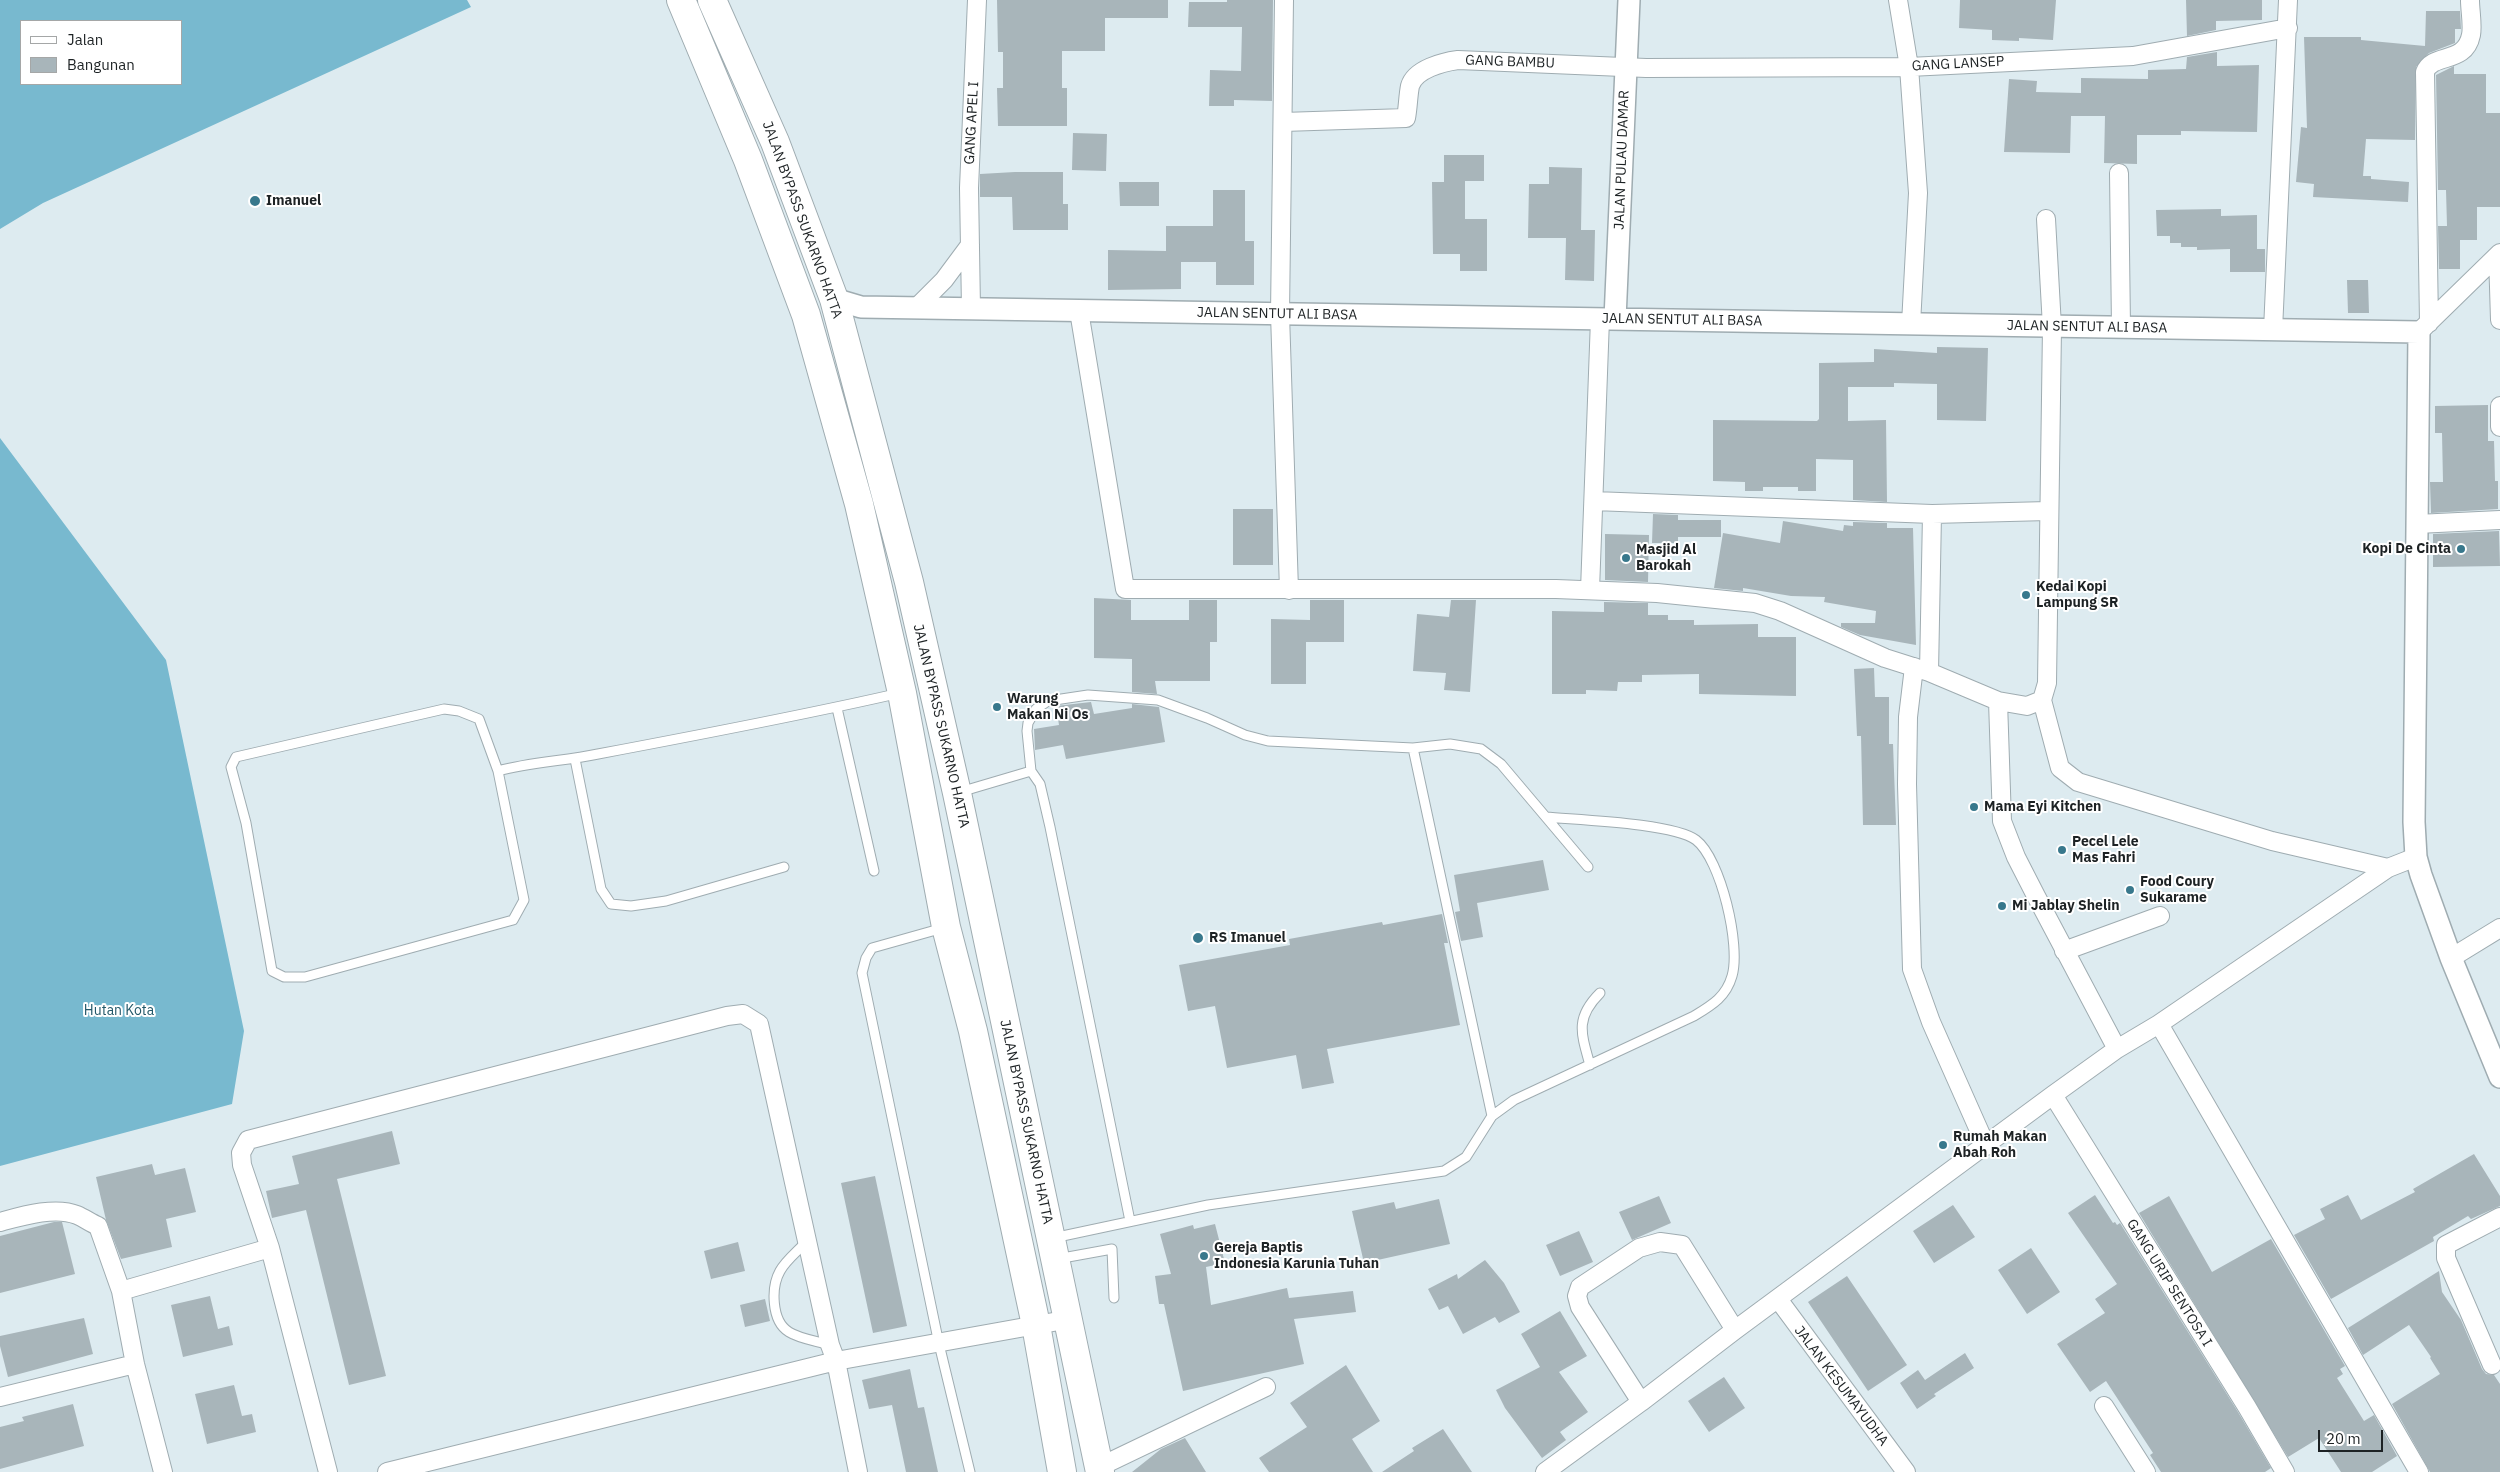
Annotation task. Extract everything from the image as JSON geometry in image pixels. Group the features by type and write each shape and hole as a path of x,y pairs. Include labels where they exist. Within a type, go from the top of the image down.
{"highway":[{"name":"JALAN BYPASS SUKARNO HATTA","path":"681,0 748,160 806,315 859,504 902,693 946,927 973,1031 1036,1325 1062,1472"},
{"name":"JALAN BYPASS SUKARNO HATTA","path":"712,0 775,142 834,299 910,582 957,793 1004,1023 1070,1320 1100,1470"},
{"path":"973,1031 978,1037 989,1040 1000,1034 1004,1023"},
{"path":"990,1113 992,1104 1002,1095 1016,1097 1022,1104"}],"street":[{"name":"GANG APEL I","path":"971,309 969,188 977,0"},
{"path":"1284,0 1280,314 1289,590"},
{"name":"JALAN PULAU DAMAR","path":"1608,319 1629,0"},
{"path":"1898,0 1909,67 1918,193 1911,324"},
{"path":"2273,330 2288,0"},
{"path":"2470,0 2471,35 2466,47 2457,56 2431,63 2425,72 2424,327 2417,524 2414,822 2416,857 2451,958 2500,1077"},
{"name":"GANG LANSEP","path":"1626,68 1909,67 2133,56 2288,28"},
{"name":"GANG BAMBU","path":"1283,122 1406,118 1411,84 1419,73 1444,62 1458,60 1626,68"},
{"path":"2119,173 2120,327"},
{"path":"2046,219 2052,326 2047,682 2042,700 2060,768 2078,782 2272,841 2388,868"},
{"path":"916,308 944,280 970,245"},
{"path":"2424,327 2499,254"},
{"path":"2499,254 2500,320"},
{"name":"JALAN SENTUT ALI BASA","path":"834,299 860,307 1079,311 2273,330 2424,327"},
{"path":"1079,311 1125,590 1590,590 1657,593 1755,603 1780,611 1886,658 1998,701 2027,706 2042,700"},
{"path":"1590,590 1594,501 1608,319"},
{"path":"2500,406 2500,427"},
{"path":"1594,501 1932,514 2048,511"},
{"path":"1932,514 1921,670 1908,717 1912,969 1931,1022 1986,1146"},
{"path":"2417,524 2500,520"},
{"path":"1998,701 2002,821 2016,857 2117,1049"},
{"path":"1545,1472 2117,1049 2159,1024 2388,868 2416,857"},
{"path":"2064,951 2160,916"},
{"path":"2451,958 2500,928"},
{"path":"328,1472 270,1248 242,1166 241,1153 248,1140 742,1014 759,1024 858,1472"},
{"path":"2159,1024 2419,1472"},
{"name":"GANG URIP SENTOSA I","path":"2053,1095 2247,1407 2285,1472"},
{"path":"0,1222 55,1212 76,1214 98,1226 121,1291 135,1364 163,1472"},
{"path":"2492,1365 2446,1258 2446,1245 2500,1216"},
{"path":"1641,1402 1580,1307 1577,1296 1580,1287 1639,1248 1660,1242 1682,1245 1735,1330"},
{"path":"121,1291 270,1248"},
{"name":"JALAN KESUMAYUDHA","path":"1778,1300 1906,1472"},
{"path":"387,1472 833,1353 939,1344 1070,1320"},
{"path":"0,1397 135,1364"},
{"path":"1100,1470 1266,1387"},
{"path":"2104,1406 2146,1472"}],"lane":[{"path":"498,771 519,766 575,759 837,708 902,693"},
{"path":"1130,1221 1050,827 1040,784 1031,771 1026,731 1036,709 1048,701 1088,695 1158,700 1207,718 1245,736 1268,740 1413,748 1450,744 1481,749 1501,764 1588,867"},
{"path":"837,708 874,871"},
{"path":"444,709 459,711 480,719 498,771 524,900 513,920 305,977 284,977 272,971 246,823 231,767 236,757 444,709"},
{"path":"1413,748 1492,1116"},
{"path":"575,759 601,889 612,904 630,906 666,900 784,867"},
{"path":"957,793 1031,771"},
{"path":"1054,1249 1130,1221 1208,1205 1444,1171 1466,1157 1492,1116 1514,1100 1694,1016 1720,1000 1732,975 1734,942 1725,896 1710,856 1696,840 1671,829 1546,817"},
{"path":"946,927 872,948 866,958 862,973 939,1344 970,1472"},
{"path":"1590,1064 1581,1033 1586,1007 1600,993"},
{"path":"806,1242 781,1270 776,1279 775,1302 778,1316 781,1324 789,1332 833,1353"},
{"path":"1054,1249 1112,1249 1114,1298"}],"green space":[{"path":"0,0 467,0 471,7 43,203 0,229"},
{"name":"Hutan Kota","path":"0,438 166,660 244,1031 232,1104 0,1166"}],"building":[{"path":"997,0 1168,0 1168,18 1105,18 1105,51 1062,51 1062,88 1067,88 1067,126 998,126 997,88 1003,88 1003,52 998,52"},
{"path":"1227,0 1273,0 1272,101 1234,100 1234,106 1209,106 1210,70 1241,71 1242,27 1188,27 1189,2 1227,2"},
{"path":"1960,0 2056,0 2053,40 2019,38 2019,41 1992,40 1992,30 1959,28"},
{"path":"2186,0 2262,0 2262,20 2216,21 2216,30 2187,36"},
{"path":"2426,11 2460,11 2461,29 2455,29 2455,43 2429,53 2416,67 2415,140 2366,139 2363,176 2371,176 2371,179 2409,182 2408,202 2313,197 2314,184 2296,182 2301,127 2307,128 2304,37 2361,37 2361,40 2425,46"},
{"path":"2217,52 2217,66 2259,65 2257,132 2181,131 2181,135 2137,135 2137,164 2104,163 2105,116 2071,116 2070,153 2004,152 2009,79 2037,81 2036,92 2081,93 2081,78 2148,79 2148,70 2186,69 2187,57"},
{"path":"2454,66 2454,74 2486,74 2486,113 2500,113 2500,207 2477,207 2477,240 2460,240 2460,269 2439,269 2438,226 2447,226 2446,190 2438,190 2436,75"},
{"path":"1073,133 1107,134 1106,171 1072,170"},
{"path":"1444,155 1484,155 1484,181 1465,181 1465,219 1487,219 1487,271 1460,271 1460,254 1433,254 1432,182 1444,182"},
{"path":"1549,167 1582,168 1581,230 1595,230 1594,281 1565,280 1566,238 1528,238 1529,184 1549,184"},
{"path":"1063,172 1063,204 1068,204 1068,230 1013,230 1012,197 980,197 980,174"},
{"path":"1119,182 1159,182 1159,206 1120,206"},
{"path":"1213,190 1245,190 1245,241 1254,241 1254,285 1216,285 1216,262 1181,262 1181,289 1108,290 1108,250 1166,251 1166,226 1213,226"},
{"path":"2221,209 2221,216 2257,215 2257,249 2265,249 2265,272 2230,272 2230,249 2197,250 2197,247 2181,247 2181,243 2170,243 2170,236 2157,236 2156,210"},
{"path":"2347,280 2368,280 2369,313 2348,313"},
{"path":"1937,347 1988,348 1986,421 1937,420 1937,384 1894,383 1894,387 1848,387 1848,421 1886,420 1887,502 1853,500 1853,460 1816,459 1816,491 1798,491 1798,487 1763,487 1763,491 1745,491 1745,482 1713,481 1713,420 1817,421 1819,419 1819,363 1874,362 1874,349 1937,353"},
{"path":"2488,405 2488,441 2494,441 2495,481 2498,481 2498,509 2431,513 2430,482 2443,482 2442,433 2435,433 2435,406"},
{"path":"1233,509 1273,509 1273,565 1233,565"},
{"path":"1653,514 1678,515 1678,520 1721,520 1721,537 1678,537 1678,543 1652,543"},
{"path":"1783,521 1843,531 1844,525 1853,526 1853,522 1887,523 1887,528 1913,528 1916,645 1860,635 1841,627 1841,623 1875,623 1876,611 1824,602 1825,597 1791,596 1743,588 1743,591 1714,588 1723,533 1780,543"},
{"path":"2499,531 2500,566 2433,567 2433,534"},
{"path":"1605,534 1649,535 1648,582 1605,580"},
{"path":"1094,598 1131,600 1131,620 1189,620 1189,600 1217,600 1217,642 1210,642 1210,681 1155,681 1157,694 1132,692 1132,659 1094,658"},
{"path":"1310,600 1344,600 1344,642 1306,642 1306,684 1271,684 1271,619 1310,620"},
{"path":"1451,600 1476,600 1470,692 1444,690 1446,673 1413,671 1417,614 1449,617"},
{"path":"1604,602 1648,603 1648,615 1668,615 1668,620 1694,620 1694,625 1758,624 1758,637 1796,637 1796,696 1699,694 1699,674 1642,675 1642,682 1618,682 1617,691 1586,690 1586,694 1552,694 1552,611 1604,612"},
{"path":"1874,668 1875,697 1889,697 1889,744 1893,744 1896,825 1863,825 1861,736 1857,736 1854,669"},
{"path":"1091,702 1094,714 1132,708 1132,704 1159,707 1165,742 1066,759 1063,745 1035,750 1034,729 1059,725 1056,706"},
{"path":"1543,860 1549,890 1477,903 1483,937 1461,941 1455,912 1460,911 1454,875"},
{"path":"1442,914 1448,943 1444,943 1460,1025 1327,1049 1334,1083 1302,1089 1296,1055 1227,1068 1215,1006 1188,1011 1179,965 1290,945 1289,939 1382,922 1383,925"},
{"path":"392,1131 400,1164 337,1179 386,1376 349,1385 306,1210 272,1218 266,1191 299,1184 292,1156"},
{"path":"2474,1154 2500,1196 2500,1206 2471,1219 2468,1216 2433,1237 2434,1241 2331,1299 2294,1235 2325,1219 2320,1209 2348,1195 2361,1220 2415,1192 2413,1189"},
{"path":"152,1164 155,1175 185,1168 196,1212 166,1219 172,1247 121,1259 106,1220 96,1177"},
{"path":"875,1176 907,1326 873,1333 841,1183"},
{"path":"2095,1195 2113,1223 2115,1222 2117,1225 2120,1223 2238,1412 2271,1468 2265,1472 2161,1472 2150,1455 2153,1453 2106,1381 2090,1392 2057,1344 2105,1313 2095,1299 2117,1284 2068,1213"},
{"path":"1659,1196 1671,1223 1632,1240 1619,1212"},
{"path":"2169,1196 2212,1272 2271,1239 2345,1366 2340,1369 2343,1374 2337,1378 2364,1421 2374,1415 2397,1456 2372,1472 2341,1472 2319,1438 2288,1457 2139,1213"},
{"path":"1439,1199 1450,1244 1364,1263 1352,1211 1394,1202 1396,1209"},
{"path":"1953,1205 1975,1237 1934,1263 1913,1231"},
{"path":"54,1222 62,1222 75,1274 0,1293 0,1236"},
{"path":"1215,1224 1225,1263 1206,1267 1211,1305 1287,1288 1289,1298 1353,1291 1356,1312 1294,1319 1304,1364 1183,1391 1164,1304 1159,1304 1155,1276 1171,1274 1160,1234 1193,1225 1194,1229"},
{"path":"1579,1231 1593,1262 1560,1276 1546,1245"},
{"path":"738,1242 745,1271 711,1279 704,1251"},
{"path":"2031,1248 2060,1292 2027,1314 1998,1270"},
{"path":"1485,1260 1504,1283 1520,1312 1499,1323 1495,1317 1463,1334 1448,1306 1439,1310 1428,1289 1457,1274 1458,1279"},
{"path":"2439,1271 2442,1292 2461,1320 2482,1369 2486,1374 2494,1375 2500,1384 2500,1472 2430,1472 2392,1404 2440,1374 2431,1357 2409,1325 2363,1355 2348,1328"},
{"path":"1847,1276 1907,1365 1868,1391 1808,1302"},
{"path":"210,1296 218,1329 229,1326 233,1345 183,1357 171,1305"},
{"path":"765,1299 770,1321 745,1327 740,1305"},
{"path":"1560,1311 1587,1356 1559,1372 1588,1412 1560,1432 1566,1440 1542,1458 1505,1408 1496,1390 1540,1367 1521,1334"},
{"path":"84,1318 93,1354 8,1377 0,1346 0,1336"},
{"path":"1965,1353 1974,1368 1934,1394 1936,1396 1917,1409 1900,1383 1918,1370 1925,1380"},
{"path":"1346,1365 1380,1421 1352,1439 1373,1472 1269,1472 1259,1458 1307,1427 1290,1403"},
{"path":"910,1369 918,1408 924,1407 938,1472 906,1472 892,1405 869,1409 862,1380"},
{"path":"1724,1377 1745,1408 1709,1432 1688,1401"},
{"path":"234,1385 242,1416 252,1414 256,1432 207,1444 195,1394"},
{"path":"73,1404 84,1446 0,1469 0,1427 24,1421 22,1417"},
{"path":"1443,1429 1472,1472 1382,1472 1414,1451 1412,1448"},
{"path":"1185,1438 1206,1472 1132,1472 1161,1449"}],"place":[{"name":"Imanuel","path":"255,201"},
{"name":"Kopi De Cinta","path":"2461,549"},
{"name":"Masjid Al Barokah","path":"1626,558"},
{"name":"Kedai Kopi Lampung SR","path":"2026,595"},
{"name":"Warung Makan Ni Os","path":"997,707"},
{"name":"Mama Eyi Kitchen","path":"1974,807"},
{"name":"Pecel Lele Mas Fahri","path":"2062,850"},
{"name":"Food Coury Sukarame","path":"2130,890"},
{"name":"Mi Jablay Shelin","path":"2002,906"},
{"name":"RS Imanuel","path":"1198,938"},
{"name":"Rumah Makan Abah Roh","path":"1943,1145"},
{"name":"Gereja Baptis Indonesia Karunia Tuhan","path":"1204,1256"}]}
